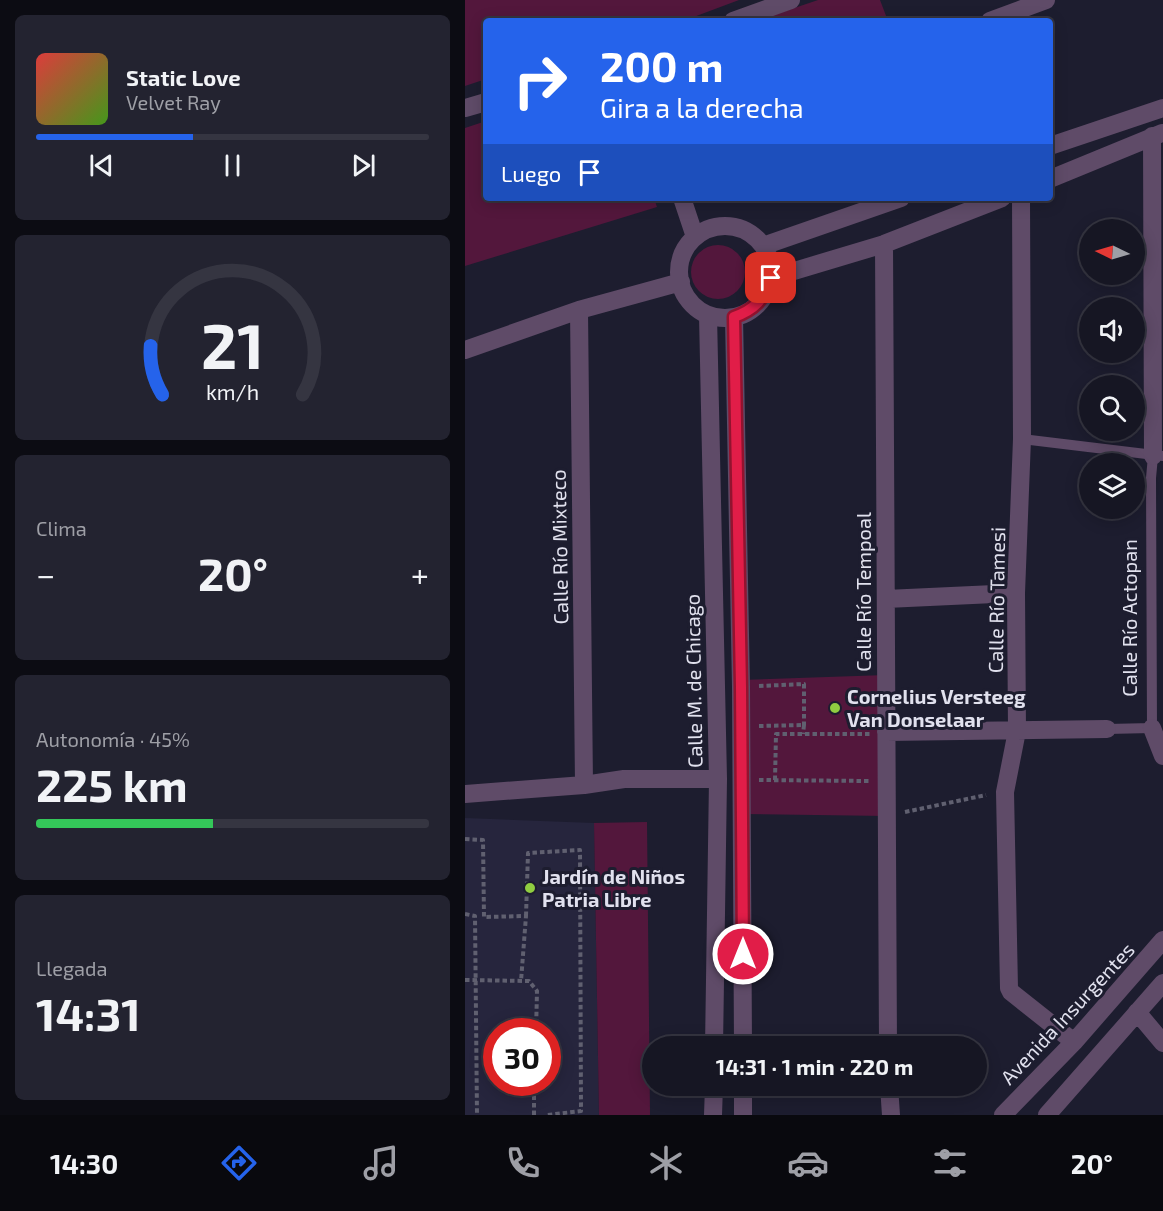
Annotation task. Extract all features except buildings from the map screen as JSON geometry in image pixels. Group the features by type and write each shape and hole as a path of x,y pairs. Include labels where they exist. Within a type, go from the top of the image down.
{"street":[{"path":"741,18 791,0"},
{"path":"998,18 1046,0"},
{"path":"465,108 483,103"},
{"path":"1053,145 1163,108"},
{"path":"1053,177 1158,134 1158,456"},
{"path":"683,201 695,237"},
{"path":"763,246 892,201"},
{"path":"771,278 883,244 994,201"},
{"name":"Calle Río Tamesi","path":"1021,201 1022,439 1017,593 1017,730 1005,792 1009,988 1074,1042"},
{"path":"718,226 731,226 755,236 763,246 769,256 771,278 768,289 755,308 745,314 721,318 708,315 686,296 679,273 683,253 695,237 718,226"},
{"name":"Calle Río Tempoal","path":"883,244 886,599 878,733 887,816 888,1036"},
{"path":"465,350 579,310 681,282"},
{"name":"Calle Río Mixteco","path":"579,310 584,785"},
{"name":"Calle M. de Chicago","path":"708,315 718,779 714,1036"},
{"path":"734,317 742,726 743,1036"},
{"path":"886,599 1017,593"},
{"name":"Calle Río Actopan","path":"1152,728 1163,756"},
{"path":"878,733 1107,729"},
{"path":"465,794 584,785 624,779 718,779"},
{"name":"Avenida Insurgentes","path":"1003,1115 1074,1042 1163,940"},
{"path":"1047,1115 1163,983"},
{"path":"1137,1012 1163,1043"},
{"path":"713,1115 714,1096"},
{"path":"743,1096 743,1115"},
{"path":"890,1096 891,1115"}],"lane":[{"path":"1022,439 1158,456"},
{"name":"Calle Río Actopan","path":"1152,728 1151,478 1158,456"},
{"path":"1107,729 1152,728"}],"path":[{"path":"741,687 804,684 803,734"},
{"path":"742,726 804,725"},
{"path":"869,781 775,780 776,734 878,733"},
{"path":"887,816 1005,792"},
{"path":"465,839 483,840 483,917 526,916"},
{"path":"521,981 528,853 580,850 581,1111 547,1115"},
{"path":"465,914 475,916 477,1115"},
{"path":"465,980 529,981 537,991 536,1018"},
{"path":"534,1096 534,1115"}],"shaded area":[{"path":"465,0 739,0 691,18 483,18 483,80 465,86"},
{"path":"818,0 880,0 887,18 765,18"},
{"path":"483,122 483,201 655,201 657,207 465,266 465,128"},
{"path":"713,245 723,245 733,249 741,257 745,272 741,287 733,295 723,299 713,299 703,295 695,287 691,277 691,267 695,257 703,249"},
{"path":"886,675 887,816 742,814 741,680"},
{"path":"465,818 594,823 599,1115 465,1115"},
{"path":"647,822 649,1036 642,1036 642,1096 650,1096 650,1115 599,1115 594,823"}],"place":[{"name":"Cornelius Versteeg Van Donselaar","path":"835,708"},
{"name":"Jardín de Niños Patria Libre","path":"530,888"}],"route":[{"path":"743,954 734,317 755,308 768,289 771,278"}]}
